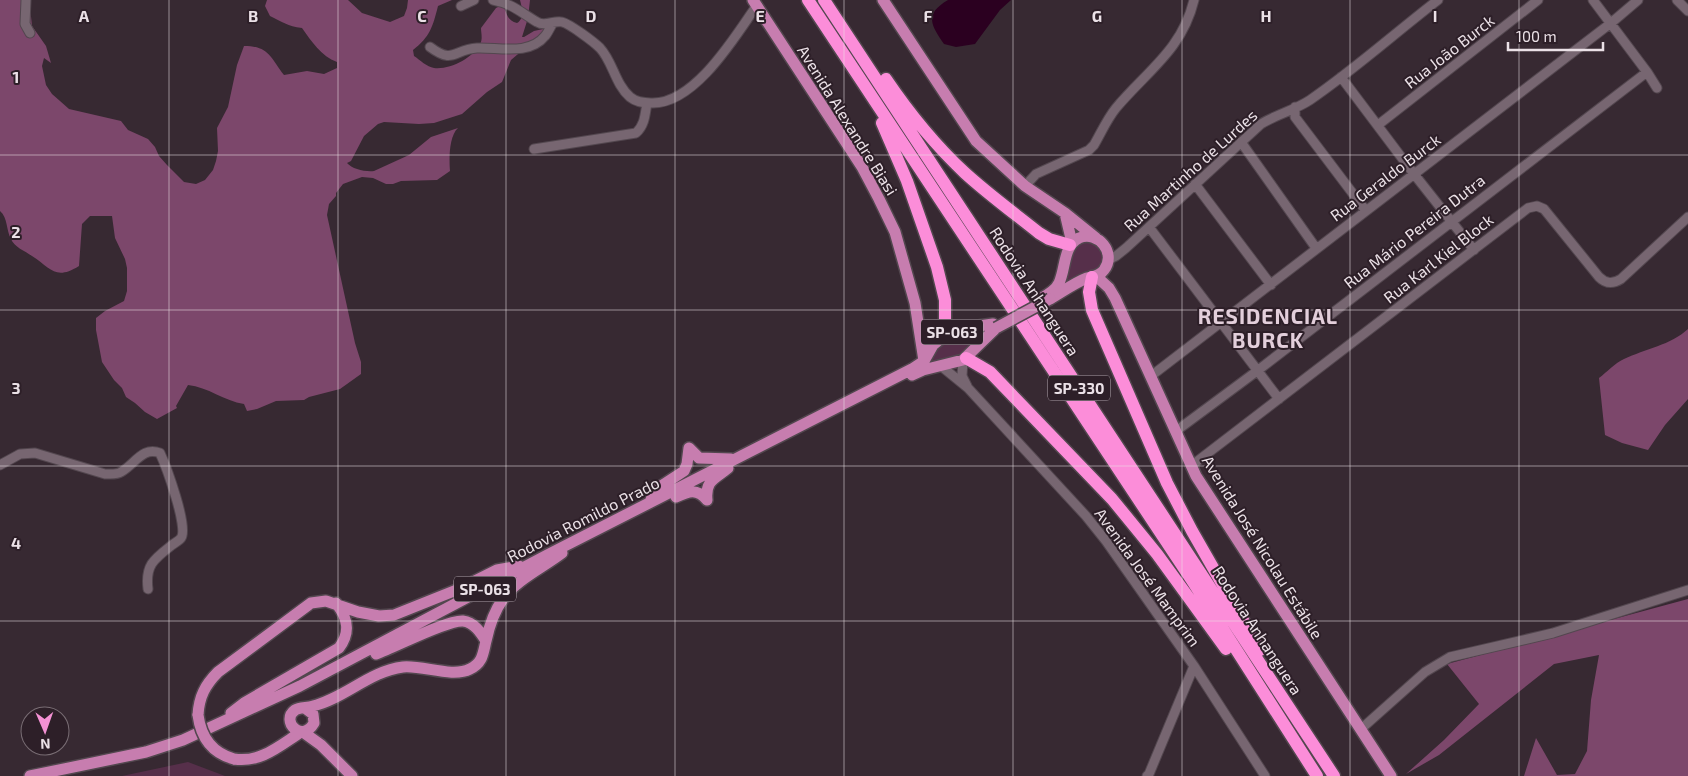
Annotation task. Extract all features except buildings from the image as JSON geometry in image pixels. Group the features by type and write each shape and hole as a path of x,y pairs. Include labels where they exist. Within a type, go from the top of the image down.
{"highway":[{"name":"Rodovia Anhanguera","path":"808,0 1193,582 1317,776"},
{"name":"Rodovia Anhanguera","path":"824,0 1334,776"},
{"path":"835,0 908,111 965,173 1039,233 1049,239 1072,244"},
{"path":"865,87 907,181 937,267 945,300 944,336"},
{"path":"1092,277 1089,292 1092,310 1168,483 1192,531 1253,637 1297,719"},
{"path":"964,359 990,372 1112,499 1157,554 1283,724"}],"main road":[{"path":"883,0 976,141 1026,186 1065,213 1096,238"},
{"name":"Avenida Alexandre Biasi","path":"755,3 862,166 895,232 915,303 924,361"},
{"path":"1065,213 1072,244 1084,237 1096,238"},
{"name":"Avenida José Nicolau Estábile","path":"1096,238 1103,243 1107,251 1116,298"},
{"name":"SP-063","path":"1046,298 1059,283 1072,244"},
{"path":"1092,277 1104,269 1108,262"},
{"name":"SP-063","path":"941,366 964,359 995,326 1046,298 1092,277"},
{"name":"Avenida José Nicolau Estábile","path":"1092,277 1109,288 1116,298 1192,466 1391,776"},
{"path":"918,322 930,333 944,336"},
{"name":"SP-063","path":"924,361 933,345 944,336 958,329 995,326"},
{"name":"Rodovia Romildo Prado","path":"30,776 146,752 183,740 300,686 533,563 912,369 924,361"},
{"name":"Rodovia Romildo Prado","path":"733,461 915,374 941,366"},
{"path":"689,448 699,458 733,461 709,483 706,490 707,500 702,494 695,491 688,492 671,500 651,503 655,490 684,471 689,448"},
{"name":"Rodovia Romildo Prado","path":"50,776 147,756 185,744 248,717 563,552 651,503"},
{"path":"352,776 321,745 294,728 290,717 293,712 299,708 328,702 386,670 404,667 455,672 471,669 480,662 483,656 494,615 502,599 514,586 563,552"},
{"path":"328,702 308,730 264,756 253,760 234,759 224,756 211,747 202,733 198,715 200,697 218,672 312,603 326,600 358,612 379,616 394,615 452,592 497,570 533,563"},
{"path":"218,724 244,703 338,648 347,634 347,625 346,617 336,603"},
{"path":"360,659 394,647 449,623 456,622 469,623 486,641"},
{"path":"305,708 313,714 321,745"},
{"path":"274,750 291,724"}],"street":[{"path":"26,0 25,24 30,33"},
{"path":"461,6 474,0"},
{"path":"493,0 505,2 538,22 553,23 561,21 590,39 609,62 623,90 636,101 658,104 671,100 687,90 704,74 722,55 755,3"},
{"path":"1026,186 1036,174 1089,150 1116,108 1174,46 1187,24 1194,0"},
{"name":"Rua Martinho de Lurdes","path":"1108,262 1241,142 1272,117 1306,102 1341,77 1438,0"},
{"name":"Rua João Burck","path":"1378,125 1538,0"},
{"path":"1593,0 1657,88"},
{"name":"Rua Geraldo Burck","path":"1151,376 1611,23 1638,0"},
{"path":"1677,0 1688,11"},
{"path":"430,47 439,54 446,56 452,56 471,48 526,48 544,37 553,23"},
{"name":"Rua Mário Pereira Dutra","path":"1176,431 1647,72"},
{"path":"1341,77 1474,250"},
{"path":"534,149 636,132 643,123 647,103"},
{"path":"1294,107 1295,117 1366,211"},
{"path":"1241,142 1316,248"},
{"path":"1194,184 1271,284"},
{"name":"Rua Karl Kiel Block","path":"1192,466 1474,250 1522,211 1532,206 1540,206 1549,214 1599,277 1603,281 1612,283 1621,279 1688,217"},
{"path":"1149,227 1279,399"},
{"name":"Avenida José Mamprim","path":"964,359 962,376 968,388"},
{"name":"Avenida José Mamprim","path":"941,366 968,388 1086,516 1106,541 1194,666 1265,776"},
{"path":"0,465 20,454 35,454 105,474 113,474 120,472 146,452 153,450 160,453 178,505 184,532 181,539 150,564 146,575 148,589"},
{"path":"1361,729 1425,672 1450,657 1553,633 1688,590"},
{"path":"1147,776 1194,666"}],"shaded area":[{"path":"0,0 31,0 32,26 46,46 51,63 44,58 42,66 46,85 52,94 69,109 121,121 128,130 148,139 155,147 159,156 184,182 196,184 205,180 213,170 218,151 217,128 228,107 237,65 244,46 264,50 284,75 307,71 324,74 337,68 337,62 322,52 302,28 289,25 270,16 265,6 267,0 348,0 362,13 390,22 404,16 408,0 452,0 438,6 430,31 413,50 414,56 426,65 434,68 454,65 472,54 481,42 481,28 496,8 500,6 504,7 510,19 517,23 522,16 520,0 530,0 528,18 522,37 534,31 543,29 545,31 511,60 502,82 487,92 462,114 434,123 384,122 378,124 364,136 351,161 347,163 359,170 374,171 409,155 431,137 458,128 451,142 450,171 437,180 401,181 386,184 373,178 362,177 343,184 329,204 327,215 355,343 361,362 361,374 340,389 304,400 276,401 247,411 244,404 202,388 188,385 176,406 177,408 157,419 126,397 122,388 102,362 96,330 96,318 124,301 127,291 127,268 115,238 112,216 90,216 82,224 79,266 59,273 12,242 3,214 0,211"},
{"path":"948,0 1011,0 1000,10 975,44 956,47 944,44 932,20 935,10"},
{"path":"1084,241 1095,243 1102,250 1104,261 1099,270 1059,289 1072,250"},
{"path":"991,328 961,355 921,364 949,340"},
{"path":"1688,329 1688,399 1665,425 1648,450 1622,443 1605,435 1599,378 1621,361 1666,343"},
{"path":"1688,599 1688,776 1524,776 1536,738 1557,775 1575,774 1587,751 1591,700 1599,655 1554,664 1439,755 1406,774 1444,740 1479,704 1447,664"},
{"path":"188,762 225,776 122,776"}],"district":[{"name":"RESIDENCIAL BURCK","path":"1268,327"}]}
